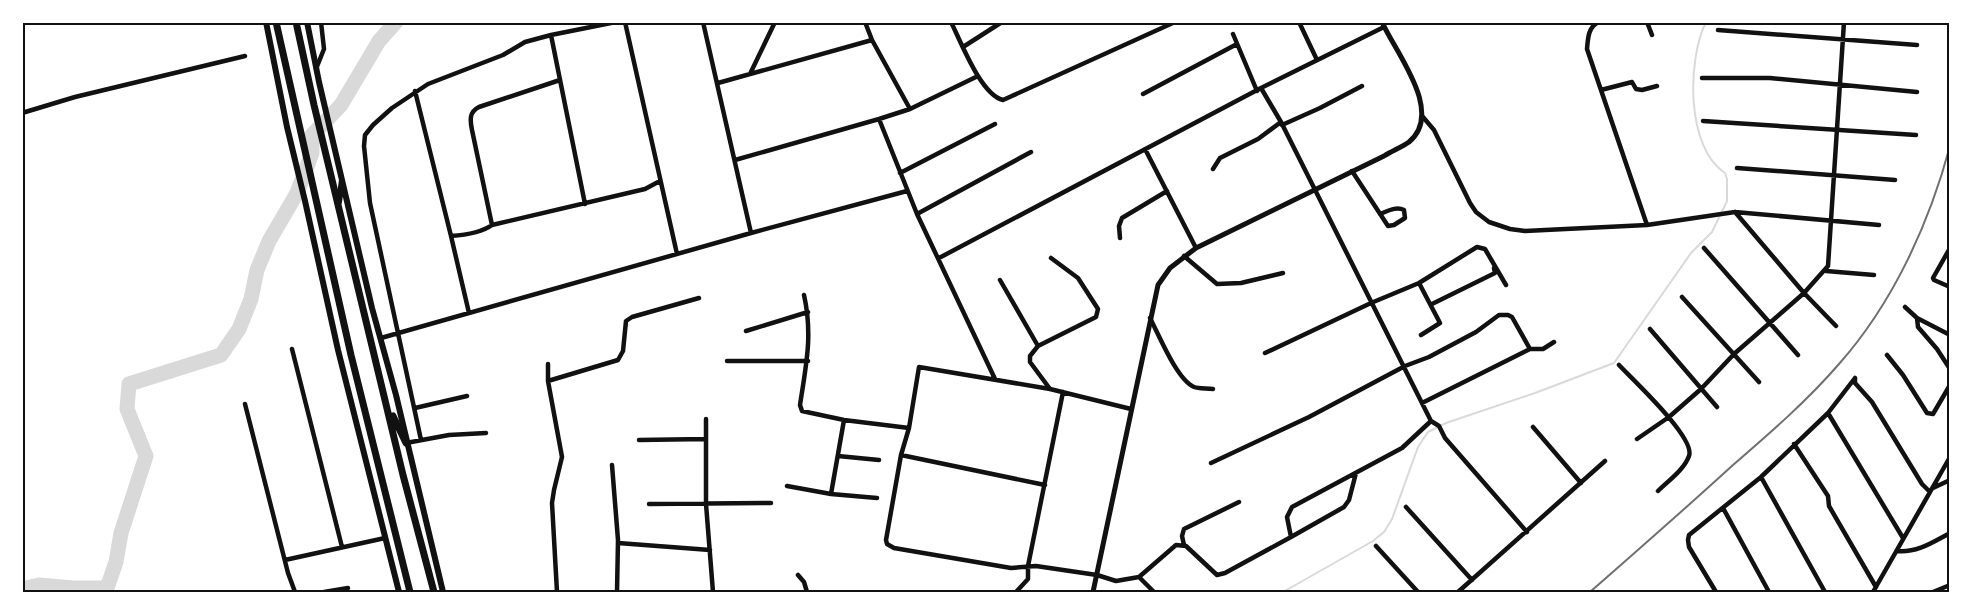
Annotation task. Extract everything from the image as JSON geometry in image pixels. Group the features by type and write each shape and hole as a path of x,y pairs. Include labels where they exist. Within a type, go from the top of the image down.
{"main road":[{"path":"266,22 291,146 399,592"},
{"path":"276,22 344,321 410,592"},
{"path":"296,22 329,167 434,592"},
{"path":"307,22 366,282 443,592"},
{"path":"338,204 342,176"},
{"path":"333,324 344,321"},
{"path":"388,409 406,443"}],"street":[{"path":"316,69 324,49 321,22"},
{"path":"422,440 370,203 364,146 365,135 373,125 415,91 428,84 503,55 525,42 616,22"},
{"path":"625,22 677,254"},
{"path":"703,22 751,233"},
{"path":"750,74 775,22"},
{"path":"865,22 872,40 910,109"},
{"path":"951,22 978,76 1000,100 1007,99 1175,22"},
{"path":"963,47 1002,22"},
{"path":"1299,22 1317,60"},
{"path":"1599,22 1588,33 1587,49 1647,225"},
{"path":"1647,22 1652,35"},
{"path":"1637,439 1669,417 1701,389 1734,354 1826,271 1829,261 1844,22"},
{"path":"939,258 1383,25 1407,69 1421,103 1423,117 1418,130 1408,142 1196,248 1165,273 1158,285 1150,318 1093,592"},
{"path":"1718,30 1917,45"},
{"path":"1233,34 1259,89 1282,124 1431,421 1439,426 1445,438 1527,532"},
{"path":"551,35 585,204"},
{"path":"718,83 872,40"},
{"path":"1143,94 1237,44"},
{"path":"22,113 117,86 245,56"},
{"path":"735,160 910,109 978,76"},
{"path":"1702,78 1770,78 1917,92"},
{"path":"492,225 472,130 472,111 478,106 560,80"},
{"path":"1601,90 1632,82 1636,88 1642,90 1657,86"},
{"path":"1213,169 1220,158 1282,124 1320,108 1362,86"},
{"path":"415,91 469,313"},
{"path":"1423,117 1434,130 1476,212 1489,222 1510,229 1525,231 1647,225 1735,212 1879,225"},
{"path":"879,119 917,214 995,379"},
{"path":"1703,121 1916,135"},
{"path":"900,173 995,124"},
{"path":"1146,149 1196,248"},
{"path":"917,214 1031,152"},
{"path":"1737,168 1896,180"},
{"path":"1352,171 1380,214 1390,226 1405,218 1404,210 1400,208 1380,214"},
{"path":"452,236 472,233 492,225 645,189 660,182"},
{"path":"381,338 907,191"},
{"path":"1120,238 1119,226 1122,218 1167,191"},
{"path":"1735,212 1804,293 1836,326"},
{"path":"1265,353 1419,283 1477,247 1485,249 1506,285"},
{"path":"1704,248 1798,355"},
{"path":"1950,248 1933,279 1950,287"},
{"path":"1184,256 1217,284 1241,283 1283,273"},
{"path":"1050,389 1029,359 1038,346 1092,319 1098,313 1098,309 1081,282 1052,258"},
{"path":"1432,304 1495,273 1494,264"},
{"path":"1826,271 1874,275"},
{"path":"1000,280 1038,346"},
{"path":"1419,283 1440,323 1421,335"},
{"path":"804,295 810,335 801,408 806,413 909,428"},
{"path":"1682,297 1758,381"},
{"path":"548,381 618,360 624,351 626,321 699,298"},
{"path":"1905,307 1917,318 1950,335"},
{"path":"746,331 808,312"},
{"path":"1211,463 1309,417 1405,366 1429,357 1476,332 1499,315 1512,317 1530,349"},
{"path":"1150,318 1179,373 1186,381 1196,388 1213,388"},
{"path":"1917,318 1918,327 1950,369"},
{"path":"1650,328 1718,407"},
{"path":"1422,403 1530,349 1543,349 1554,342"},
{"path":"292,349 342,547"},
{"path":"1887,355 1903,375 1927,413 1933,414 1950,385"},
{"path":"727,361 808,361"},
{"path":"548,364 548,381 562,457 552,503 557,592"},
{"path":"1619,365 1669,417 1689,446 1690,451 1683,466 1658,491"},
{"path":"1131,408 1050,389 919,367 909,428 901,455 886,537 890,546 1011,568 1028,566 1097,575 1116,581 1139,577 1176,545 1184,545"},
{"path":"1716,592 1689,547 1689,535 1761,477 1828,413 1855,378 1855,383 1872,402 1922,484 1932,490"},
{"path":"1016,592 1028,579 1028,566 1063,393"},
{"path":"415,408 467,396"},
{"path":"244,404 295,592"},
{"path":"1828,413 1904,538"},
{"path":"706,419 706,504 713,592"},
{"path":"831,494 844,420"},
{"path":"1291,537 1287,517 1292,507 1402,448 1431,421"},
{"path":"1533,426 1581,483"},
{"path":"406,443 449,435 486,433"},
{"path":"639,440 706,439"},
{"path":"1794,444 1828,496 1829,506 1876,587"},
{"path":"901,455 1045,485"},
{"path":"838,456 879,460"},
{"path":"1873,592 1950,457"},
{"path":"1458,592 1605,461"},
{"path":"612,465 618,543 617,592"},
{"path":"1239,502 1184,529 1182,536 1184,545 1215,574 1291,537 1344,507 1349,500 1356,473"},
{"path":"1761,477 1825,592"},
{"path":"1932,490 1950,480"},
{"path":"787,486 831,494 877,498"},
{"path":"649,504 771,503"},
{"path":"1406,507 1472,580"},
{"path":"1724,508 1769,592"},
{"path":"1897,551 1907,552 1921,548 1950,533"},
{"path":"285,560 385,538"},
{"path":"618,543 710,550"},
{"path":"1376,546 1418,592"},
{"path":"798,575 804,582 807,592"},
{"path":"1139,577 1154,592"},
{"path":"1934,592 1950,585"},
{"path":"324,592 348,588"}],"waterway":[{"path":"22,589 39,585 107,588 116,562 121,533 146,456 127,409 129,384 221,355 239,329 251,299 257,270 269,241 297,193 312,153 312,135 341,105 379,41 396,22"},
{"path":"1283,592 1373,541 1384,532 1392,519 1418,447 1428,432 1446,423 1614,363 1691,253 1712,232 1727,201 1727,179 1725,173 1712,161 1703,144 1694,102 1695,58 1706,22"}],"railway":[{"path":"1590,592 1788,416 1839,364 1876,315 1907,261 1931,204 1950,146"}]}
